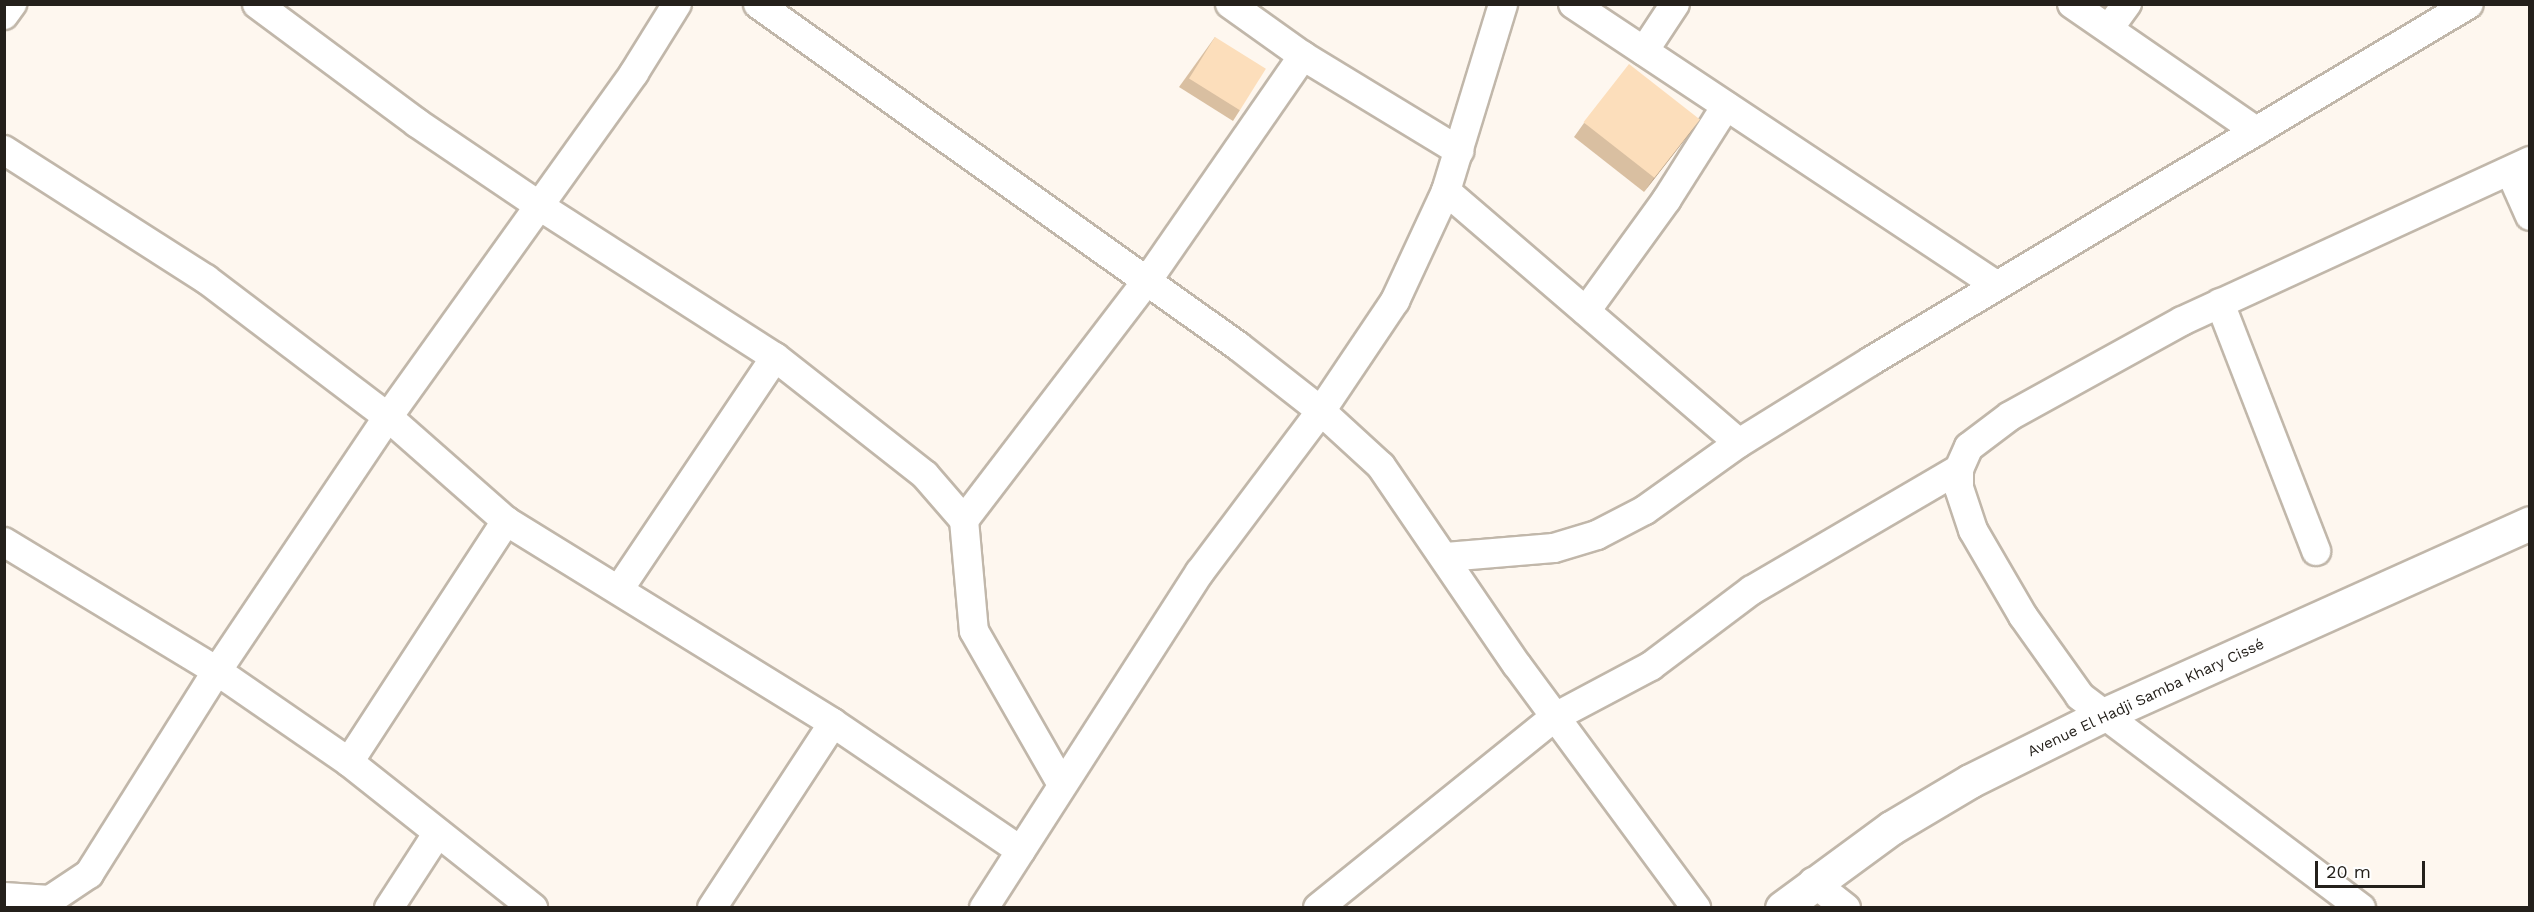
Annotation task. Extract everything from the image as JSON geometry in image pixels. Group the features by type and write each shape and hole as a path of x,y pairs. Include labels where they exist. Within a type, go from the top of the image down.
{"street":[{"path":"4,15 12,4"},
{"path":"257,4 417,123 538,205 775,357 925,475 964,520 974,631 1061,783"},
{"path":"4,897 50,900 89,874 217,671 388,417 634,73 676,4"},
{"path":"1230,4 1303,56 1459,151"},
{"path":"984,908 1061,783 1200,572 1321,411 1395,301 1446,191 1503,4"},
{"path":"1573,4 1995,285"},
{"path":"1644,51 1675,4"},
{"path":"2072,4 2110,27 2256,131"},
{"path":"2110,27 2127,4"},
{"path":"1446,557 1554,548 1597,535 1671,494 1739,443 1995,285 2469,4"},
{"path":"767,7 1147,280 1321,411 1381,466 1555,717 1696,908"},
{"path":"964,520 1147,280 1303,56"},
{"path":"1586,311 1667,200 1726,106"},
{"path":"4,150 206,279 388,417 506,520 620,588 833,723 1021,850"},
{"path":"2361,908 2101,716 2056,668 2017,607 1973,530 1959,488 1959,469 1969,447 2010,416 2220,303 2520,166 2529,216"},
{"path":"1446,191 1739,443"},
{"path":"2220,303 2316,551"},
{"path":"620,588 775,357"},
{"path":"1318,908 1555,717 1651,666 1752,590 1959,469"},
{"path":"349,762 506,520"},
{"name":"Avenue El Hadji Samba Khary Cissé","path":"1782,908 1814,882 1891,828 1970,781 2101,716 2529,523"},
{"path":"4,542 217,671 349,762 533,908"},
{"path":"712,908 833,723"},
{"path":"389,908 437,834"},
{"path":"1814,882 1846,908"}],"building":[{"path":"1215,37 1266,69 1240,110 1189,79"},
{"path":"1629,64 1700,119 1654,178 1583,122"}]}
